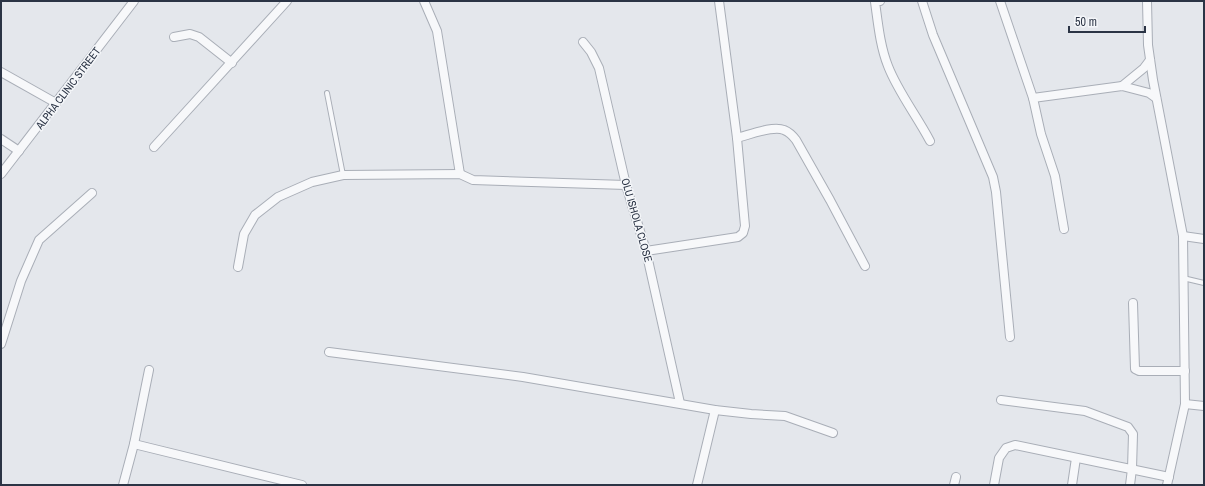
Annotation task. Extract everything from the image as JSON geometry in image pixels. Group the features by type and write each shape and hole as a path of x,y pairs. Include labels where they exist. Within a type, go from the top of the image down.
{"street":[{"name":"ALPHA CLINIC STREET","path":"1,174 133,1"},
{"path":"154,147 287,1"},
{"path":"424,1 437,31 460,174"},
{"path":"646,251 738,237 743,233 745,226 737,138 718,1"},
{"path":"876,1 882,48 888,66 895,81 930,141"},
{"path":"922,1 933,35 992,177 996,192 1010,337"},
{"path":"1000,1 1033,98 1041,134 1055,176 1064,229"},
{"path":"994,485 999,458 1006,448 1015,445 1132,469 1168,481 1185,404 1182,236 1150,60 1148,46 1147,1"},
{"path":"174,37 190,34 199,37 232,63"},
{"name":"OLU ISHOLA CLOSE","path":"583,42 591,52 599,68 626,185 646,251 680,403"},
{"path":"1122,86 1144,68 1150,60"},
{"path":"1,72 56,103"},
{"path":"1033,98 1122,86 1149,93 1156,98"},
{"path":"737,138 774,128 783,129 790,134 796,140 865,266"},
{"path":"1,138 19,151"},
{"path":"238,267 244,234 255,215 278,197 312,182 343,175 460,174 473,180 626,185"},
{"path":"1,344 2,332 21,281 39,240 92,193"},
{"path":"1182,236 1204,239"},
{"path":"1133,303 1135,369 1139,371 1185,371"},
{"path":"329,352 523,377 715,410 785,416 833,433"},
{"path":"124,485 149,370"},
{"path":"1001,400 1085,411 1128,427 1133,434 1130,485"},
{"path":"1185,404 1204,406"},
{"path":"697,485 715,410"},
{"path":"134,444 302,485"},
{"path":"1072,485 1076,458"}],"lane":[{"path":"327,93 343,175"},
{"path":"1183,278 1204,283"}]}
